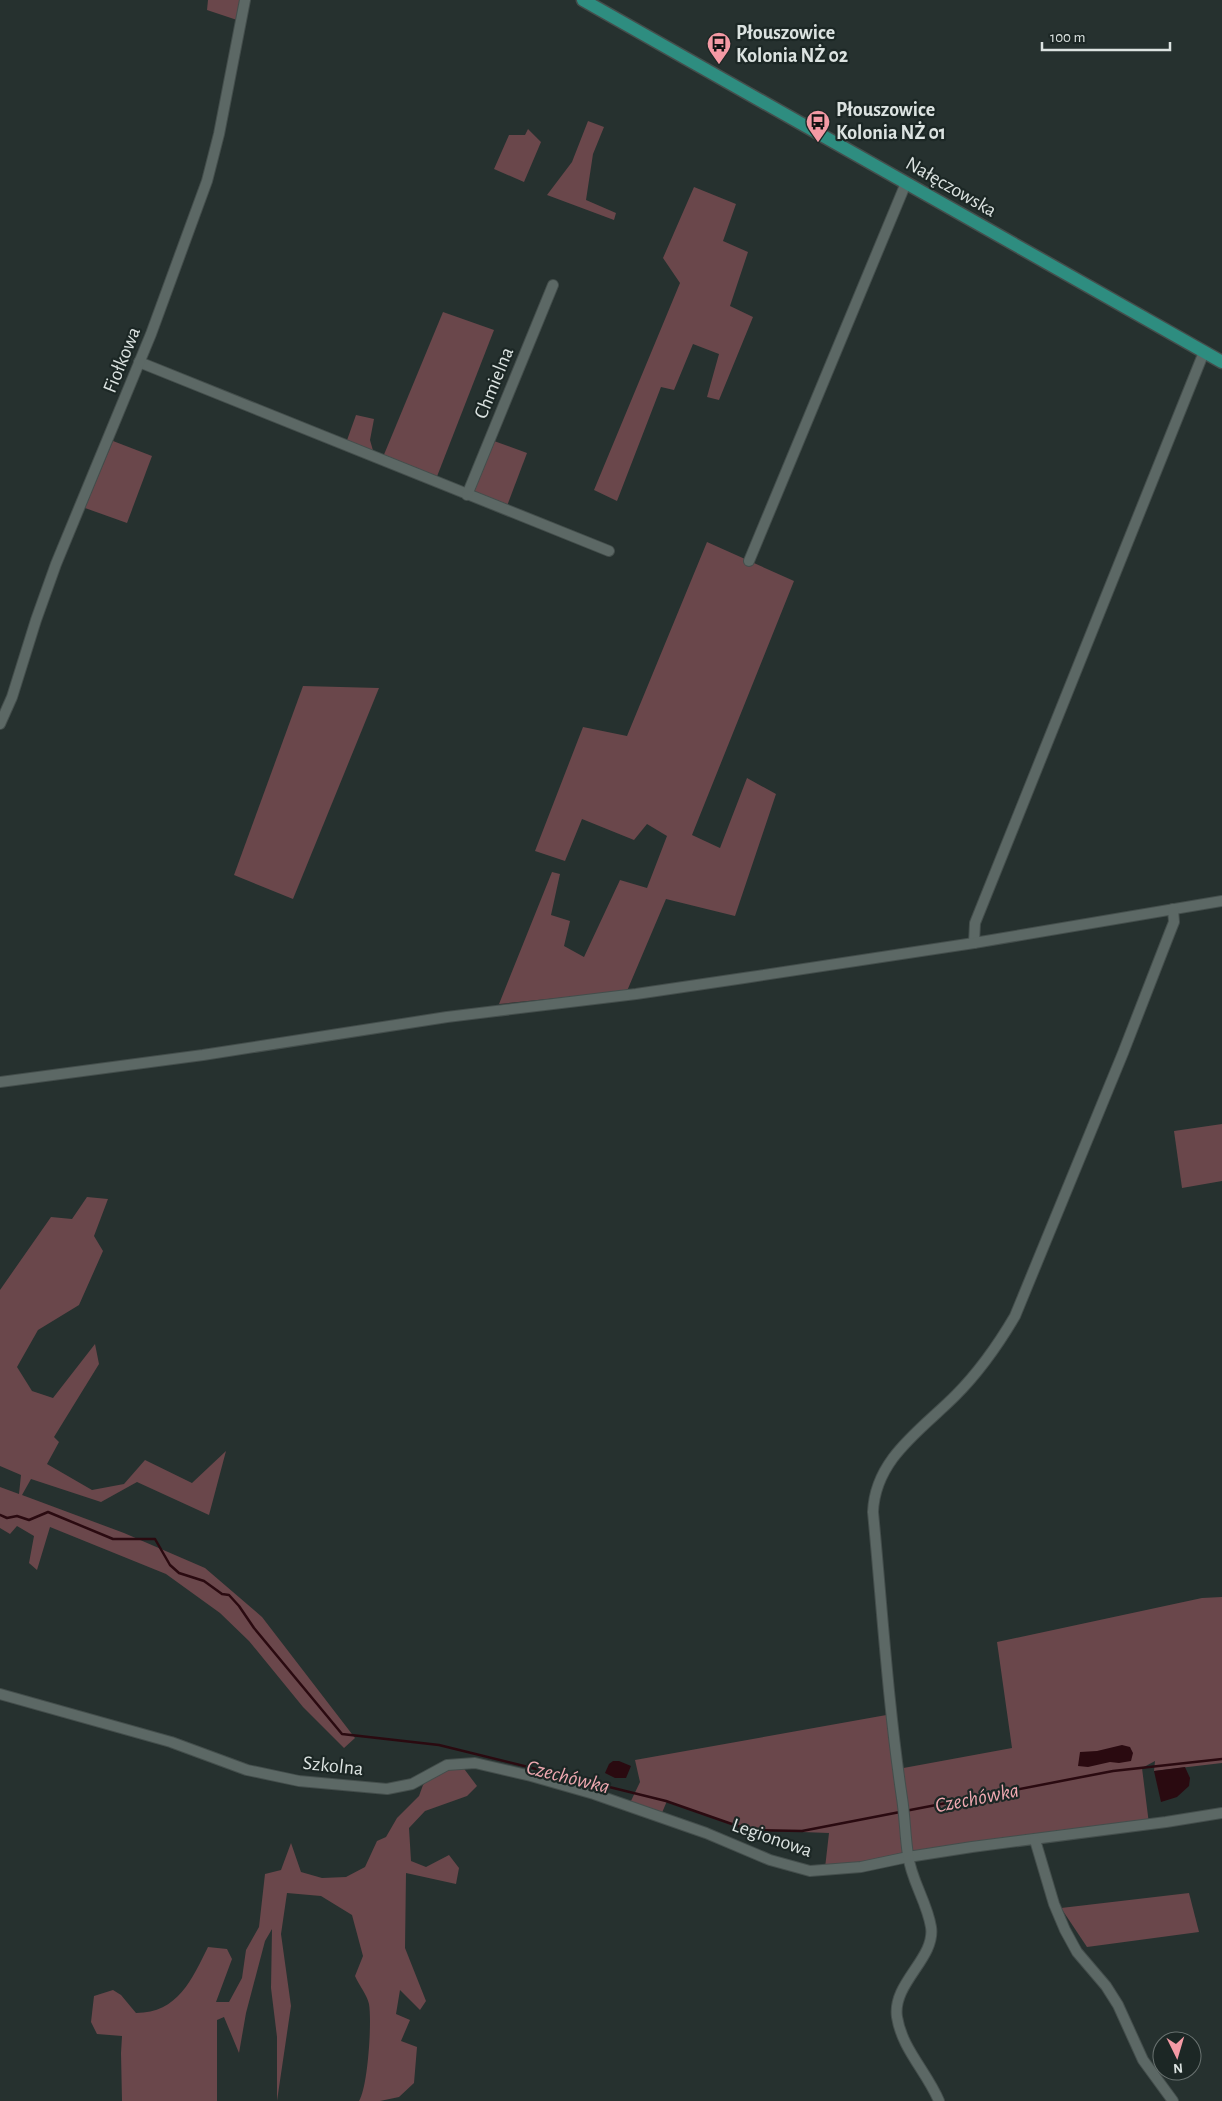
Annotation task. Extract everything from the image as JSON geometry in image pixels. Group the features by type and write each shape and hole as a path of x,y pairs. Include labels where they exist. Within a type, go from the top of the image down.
{"main road":[{"name":"Nałęczowska","path":"583,0 1222,362"}],"street":[{"name":"Fiołkowa","path":"0,724 12,698 36,620 56,564 169,286 212,164 245,0"},
{"path":"749,561 906,183"},
{"name":"Chmielna","path":"467,495 553,285"},
{"path":"974,943 975,923 1204,352"},
{"path":"139,362 609,551"},
{"path":"1,1082 203,1055 456,1015 642,993 974,943 1222,901"},
{"path":"939,2101 932,2084 916,2061 903,2037 897,2016 899,1997 906,1982 926,1952 932,1929 908,1856 906,1826 897,1769 873,1512 876,1487 889,1464 912,1436 955,1396 976,1372 1004,1336 1015,1316 1123,1053 1174,922 1173,909"},
{"name":"Szkolna","path":"0,1694 171,1742 247,1770 299,1781 387,1789 412,1784 447,1765 475,1763 531,1776 594,1794 660,1818"},
{"name":"Legionowa","path":"660,1818 706,1833 770,1860 810,1872 861,1867 908,1856 1222,1813"},
{"path":"1035,1840 1054,1904 1064,1930 1077,1952 1106,1986 1118,2005 1143,2060 1173,2101"}],"shaded area":[{"path":"208,0 242,0 237,20 207,10"},
{"path":"588,121 604,127 593,154 586,200 616,213 614,220 547,195 572,162"},
{"path":"528,129 541,142 524,182 494,169 509,135 525,135"},
{"path":"694,187 736,204 723,241 748,252 730,306 753,317 719,400 707,397 719,354 693,344 674,390 661,387 617,501 594,490 680,283 663,258"},
{"path":"443,312 494,330 436,479 383,457"},
{"path":"356,415 374,419 370,440 374,454 346,443"},
{"path":"113,441 152,456 127,523 85,508"},
{"path":"494,441 527,453 507,506 473,493"},
{"path":"707,542 794,581 692,835 720,848 747,778 776,794 735,916 666,899 627,991 499,1004 552,872 560,874 551,915 570,921 564,946 584,957 620,880 647,888 667,836 647,824 634,840 582,819 565,861 535,851 583,727 627,736"},
{"path":"303,686 379,688 293,899 234,875"},
{"path":"1222,1124 1222,1181 1182,1188 1174,1131"},
{"path":"87,1197 108,1199 94,1236 103,1251 79,1305 38,1330 17,1367 32,1391 53,1398 95,1344 99,1364 54,1437 59,1442 47,1464 92,1490 124,1484 145,1460 192,1483 226,1451 209,1515 137,1482 101,1502 31,1479 22,1495 124,1533 205,1568 262,1617 355,1738 344,1748 303,1707 249,1641 220,1613 166,1574 50,1527 37,1570 29,1563 34,1536 17,1526 10,1534 0,1528 0,1487 19,1494 21,1475 0,1466 0,1290 51,1217 72,1219"},
{"path":"1222,1597 1222,1763 1154,1771 1155,1761 1142,1768 1149,1824 825,1868 829,1833 749,1830 667,1801 661,1815 630,1803 640,1782 635,1760 892,1714 898,1769 1012,1748 997,1642 1202,1598"},
{"path":"1122,1745 1130,1747 1133,1753 1131,1761 1110,1762 1088,1767 1078,1766 1080,1752 1097,1751"},
{"path":"613,1761 619,1761 631,1766 626,1778 615,1778 605,1773 609,1764"},
{"path":"462,1766 477,1786 467,1796 425,1811 409,1828 411,1861 426,1867 449,1855 459,1868 456,1884 406,1873 405,1948 426,2001 420,2010 400,1990 396,2014 410,2020 401,2041 417,2047 414,2083 399,2097 380,2101 359,2101 367,2069 370,2012 368,2001 355,1976 363,1956 352,1915 321,1896 287,1893 281,1934 291,2006 277,2101 277,2037 271,1988 272,1929 265,1941 246,2013 239,2053 224,2017 217,2020 217,2101 122,2101 122,2036 97,2034 91,2022 94,1996 113,1990 121,1995 136,2013 163,2007 182,1992 196,1971 208,1947 227,1949 232,1959 216,2002 229,2002 242,1978 246,1950 259,1927 265,1874 281,1870 291,1843 301,1872 322,1878 346,1877 365,1867 377,1841 386,1837 397,1818 419,1796 423,1785 432,1776 447,1769"},
{"path":"1185,1767 1190,1778 1189,1786 1177,1797 1161,1802 1154,1771"},
{"path":"1189,1893 1199,1932 1087,1947 1061,1908"}],"waterway":[{"name":"Czechówka","path":"0,1515 7,1518 17,1516 29,1520 48,1512 113,1539 155,1539 170,1565 179,1573 204,1581 222,1594 229,1595 342,1734 439,1745 666,1801 749,1830 802,1831 900,1812"},
{"name":"Czechówka","path":"905,1811 1113,1771 1222,1759"}],"place":[{"name":"Płouszowice Kolonia NŻ 02","path":"719,65"},
{"name":"Płouszowice Kolonia NŻ 01","path":"818,143"}]}
